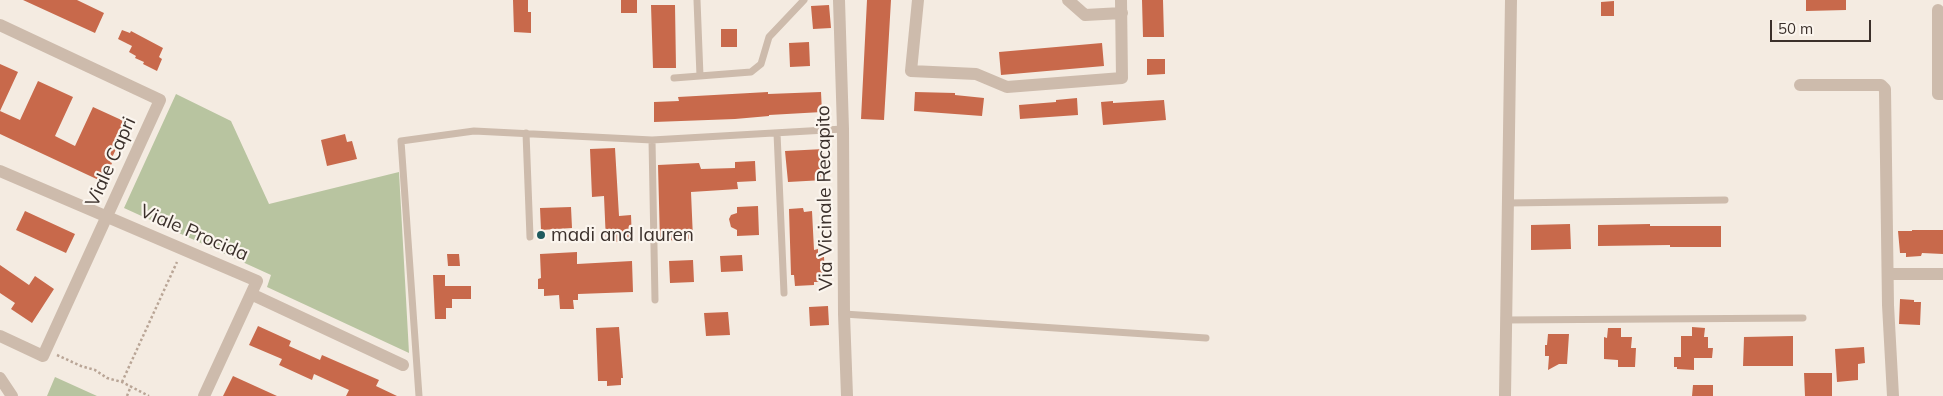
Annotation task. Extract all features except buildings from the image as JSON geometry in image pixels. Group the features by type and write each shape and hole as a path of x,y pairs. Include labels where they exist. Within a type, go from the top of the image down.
{"street":[{"name":"Via Vicinale Recapito","path":"839,0 847,396"},
{"path":"918,0 911,71 976,74 1007,87 1122,78 1121,6 1085,15 1068,0"},
{"path":"1505,396 1512,0"},
{"path":"1938,10 1938,94 1943,94"},
{"name":"Viale Capri","path":"0,25 160,100 43,356"},
{"path":"1800,85 1881,85 1885,89 1888,305 1893,396"},
{"name":"Viale Procida","path":"0,171 257,281 251,294"},
{"path":"1894,274 1943,274"},
{"path":"204,396 251,294 403,365"},
{"path":"0,336 43,356"},
{"path":"0,378 12,396"}],"lane":[{"path":"697,0 700,76"},
{"path":"674,78 751,72 761,64 769,37 804,0"},
{"path":"419,396 401,142 474,131 652,140 843,129"},
{"path":"526,133 530,237"},
{"path":"777,133 784,293"},
{"path":"652,140 655,300"},
{"path":"1508,203 1725,200"},
{"path":"844,314 1206,338"},
{"path":"1506,320 1803,318"}],"path":[{"path":"122,382 177,262"},
{"path":"43,356 57,355 95,370 107,378 131,386 149,396"},
{"path":"127,396 131,386"}],"green space":[{"path":"176,94 231,121 269,204 399,172 409,353 267,287 271,275 124,208"},
{"path":"55,377 97,396 47,396"}],"place":[{"name":"madi and lauren","path":"541,235"}]}
